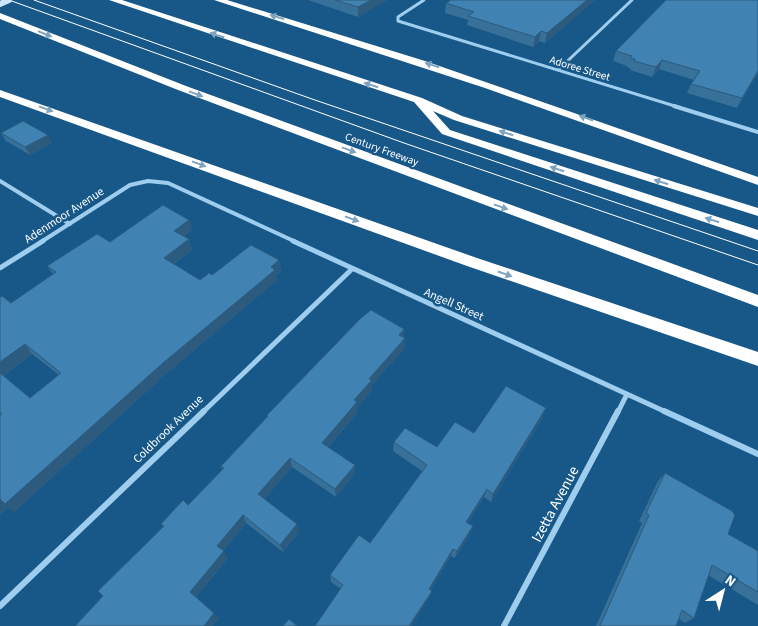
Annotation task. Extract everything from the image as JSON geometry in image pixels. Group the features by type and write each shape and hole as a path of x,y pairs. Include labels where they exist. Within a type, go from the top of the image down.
{"highway":[{"path":"113,0 418,100 458,118 758,212"},
{"path":"218,0 314,27 452,72 758,181"},
{"name":"Century Freeway","path":"0,16 182,88 758,301"},
{"path":"0,93 472,262 758,359"},
{"path":"418,100 446,132 758,235"}],"main road":[{"path":"0,4 9,0"}],"street":[{"name":"Adoree Street","path":"423,0 398,17 398,21 758,132"},
{"path":"558,70 632,0"},
{"path":"0,181 70,224"},
{"name":"Adenmoor Avenue","path":"0,268 130,185 140,182"},
{"name":"Angell Street","path":"140,182 168,183 758,454"},
{"name":"Coldbrook Avenue","path":"0,606 352,269"},
{"name":"Izetta Avenue","path":"504,626 627,394"}],"building":[{"path":"335,0 371,0 358,7"},
{"path":"451,0 587,0 547,33 541,31 535,37 468,16 474,12 446,3"},
{"path":"666,0 758,0 758,71 742,98 691,84 700,71 662,60 656,67 634,61 635,59 630,58 632,56 616,51"},
{"path":"23,121 48,135 25,147 1,133"},
{"path":"163,205 189,220 174,231 189,239 164,258 200,280 209,273 212,275 251,245 279,260 271,267 275,270 163,363 5,504 0,499 0,415 2,414 0,412 0,373 30,398 61,373 25,344 0,362 0,297 2,296 11,303 56,272 47,266 97,234 110,242"},
{"path":"371,310 404,329 399,335 405,338 369,379 372,380 354,400 357,402 322,443 355,465 335,489 290,458 258,494 297,524 280,545 243,515 217,546 224,551 190,592 214,613 204,626 75,626 103,596 98,591 164,526 161,524 183,500 188,505 224,468 221,466 267,415"},
{"path":"506,386 546,408 493,494 487,489 466,522 473,526 457,551 453,549 429,589 432,591 409,626 315,626 343,585 330,575 359,535 370,543 427,465 394,442 405,428 437,447 455,422 474,433"},
{"path":"665,473 732,511 735,515 728,534 758,551 758,592 712,565 694,618 682,610 676,626 600,626 649,515 646,513"},
{"path":"289,619 297,626 283,626"}],"tram line":[{"path":"9,0 404,143 758,265"},
{"path":"34,0 312,99 758,251"}]}
